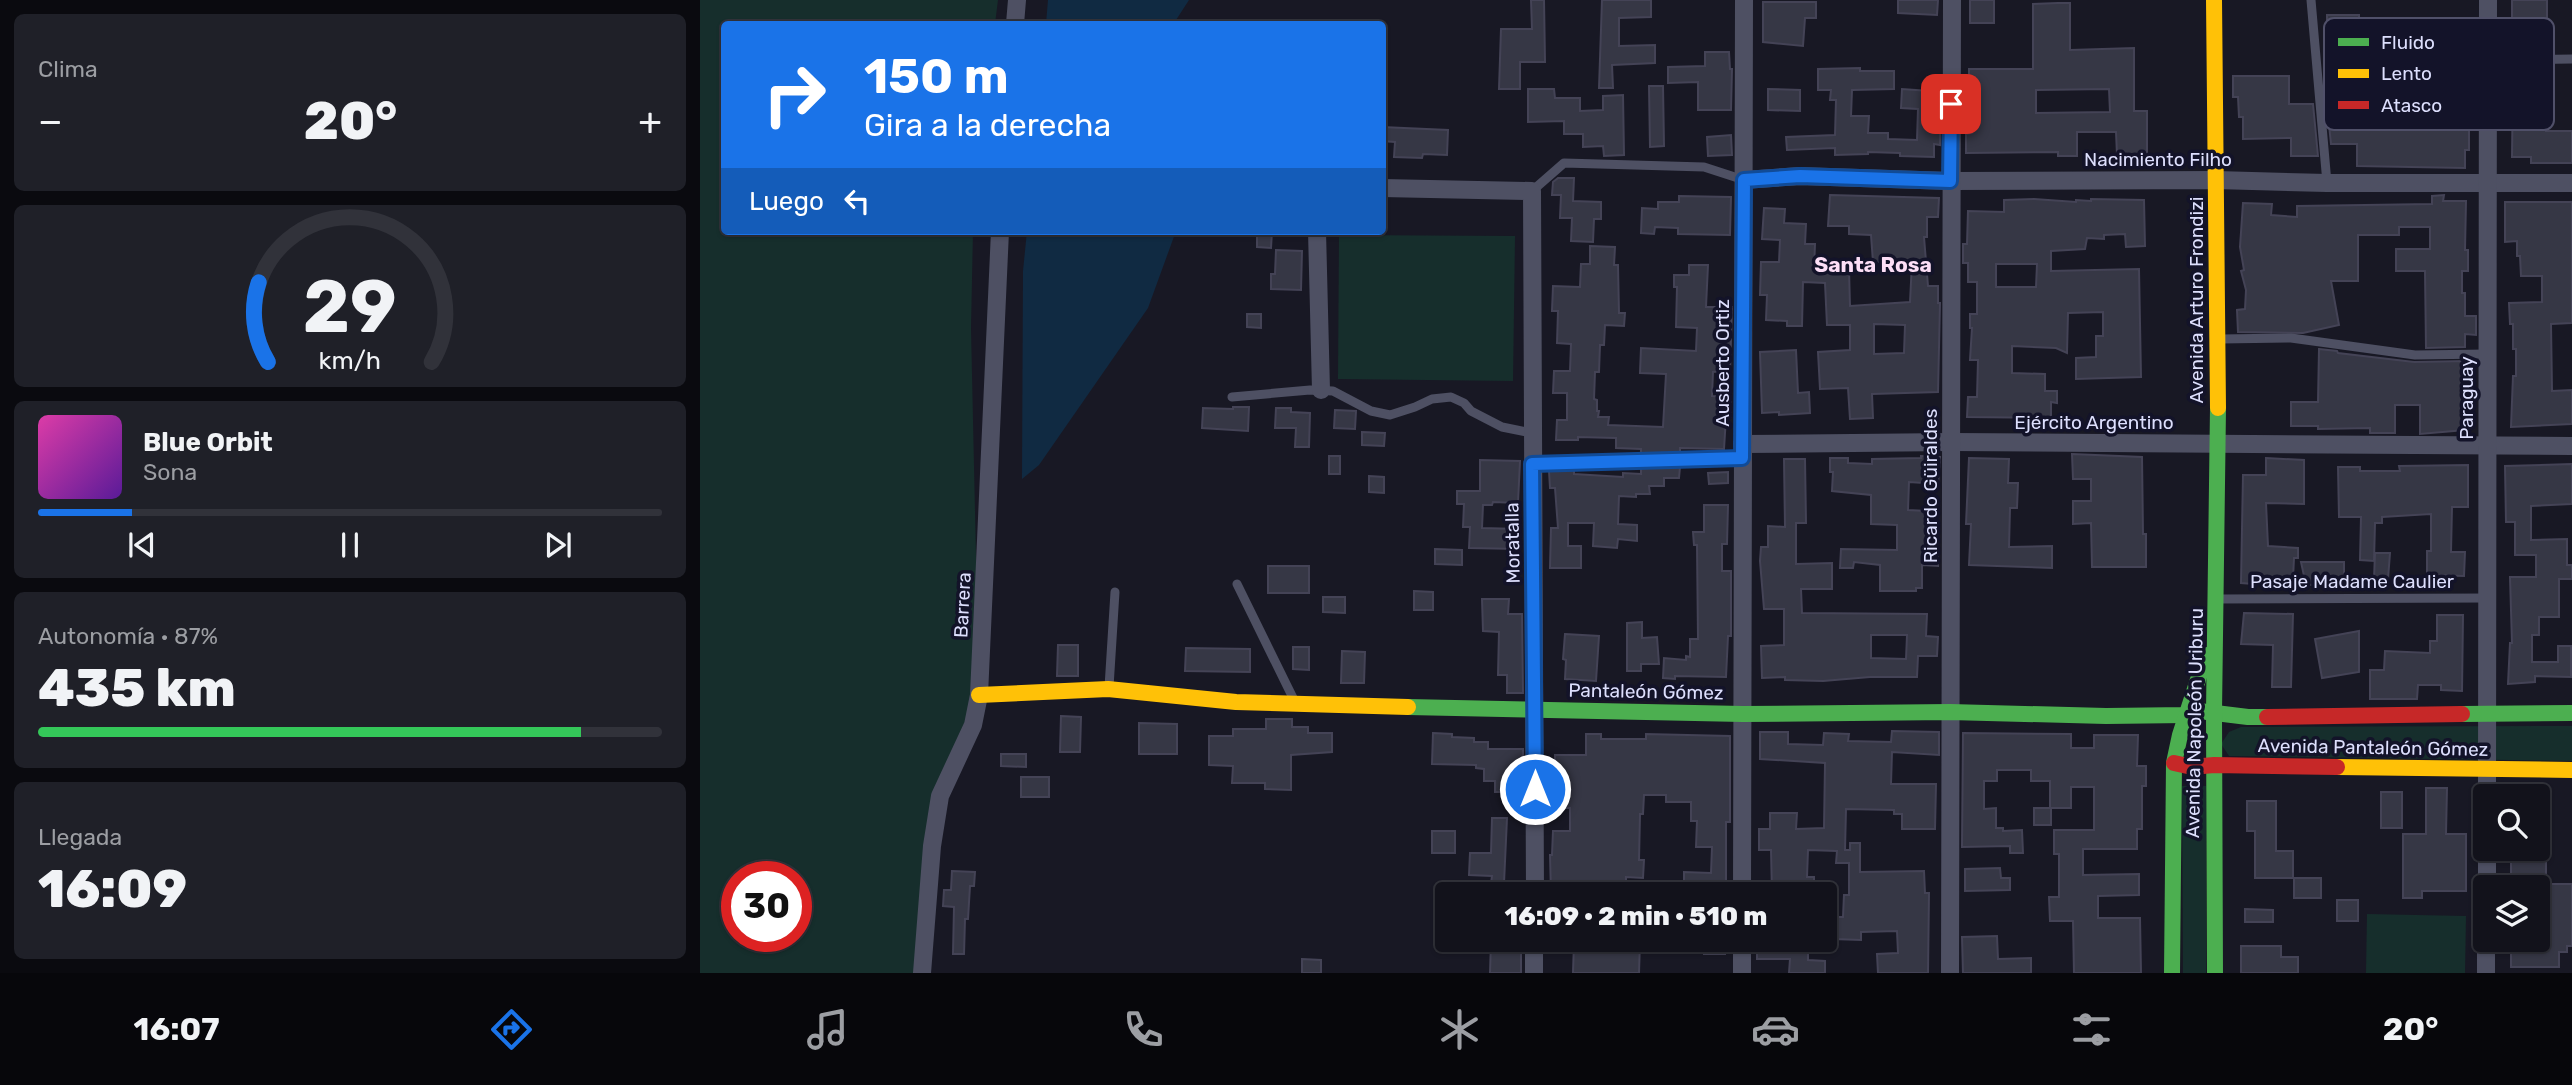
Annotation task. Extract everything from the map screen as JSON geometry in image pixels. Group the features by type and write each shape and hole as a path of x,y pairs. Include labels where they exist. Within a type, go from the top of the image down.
{"main road":[{"name":"Avenida Arturo Frondizi","path":"2214,0 2218,339 2217,599"},
{"name":"Avenida Napoleón Uriburu","path":"2215,973 2214,712 2217,599"},
{"name":"Avenida Napoleón Uriburu","path":"2172,973 2174,763 2177,744 2204,663 2217,599"},
{"name":"Pantaleón Gómez","path":"979,695 1108,689 1236,702 1536,710 1743,714 1950,712 2186,715"},
{"name":"Avenida Pantaleón Gómez","path":"2186,715 2199,711 2248,718 2572,713"},
{"name":"Avenida Pantaleón Gómez","path":"2174,763 2192,767 2214,765 2572,770"}],"street":[{"path":"1015,21 1017,0"},
{"name":"Ausberto Ortiz","path":"1742,882 1744,0"},
{"name":"Ricardo Güiraldes","path":"1950,973 1952,0"},
{"name":"Paraguay","path":"2488,0 2488,18"},
{"name":"Paraguay","path":"2487,784 2488,130"},
{"name":"Nacimiento Filho","path":"1744,180 1800,176 1950,181 2572,183"},
{"path":"1386,188 1532,191"},
{"name":"Moratalla","path":"1532,191 1535,882"},
{"name":"Barrera","path":"922,973 932,846 940,796 973,724 979,695 1000,235"},
{"path":"1317,235 1321,390"},
{"name":"Ejército Argentino","path":"1742,451 1952,442 2572,446"},
{"path":"1534,952 1534,973"},
{"path":"1742,952 1742,973"},
{"path":"2486,952 2486,973"}],"lane":[{"path":"2311,0 2327,183"},
{"path":"2554,59 2572,59"},
{"path":"1532,191 1564,163 1704,167 1744,180"},
{"path":"2218,339 2291,338 2415,355 2487,354"},
{"path":"1232,397 1334,391 1371,411 1391,415 1432,399 1451,397 1502,427 1531,433"},
{"path":"1532,464 1742,451"},
{"path":"1237,584 1295,704"},
{"path":"1108,689 1115,592"},
{"name":"Pasaje Madame Caulier","path":"2217,599 2487,598"}],"green space":[{"path":"700,0 998,0 995,21 721,21 721,235 973,235 971,328 979,695 940,796 922,973 700,973"},
{"path":"1339,235 1515,236 1513,381 1338,379"},
{"path":"2572,726 2572,761 2229,756 2221,744 2229,732 2241,727"},
{"path":"2182,786 2206,786 2206,973 2183,973"},
{"path":"2367,914 2466,916 2465,973 2366,973"}],"water":[{"path":"1048,0 1189,0 1176,21 1046,21"},
{"path":"1027,235 1175,235 1148,308 1039,465 1022,479 1023,271"}],"building":[{"path":"1531,0 1544,0 1545,62 1520,62 1520,89 1499,89 1501,29 1532,29"},
{"path":"1602,0 1651,0 1651,17 1619,18 1619,46 1655,45 1655,63 1612,65 1613,88 1599,88"},
{"path":"1898,0 1938,0 1937,15 1898,13"},
{"path":"1970,0 1994,0 1994,23 1970,23"},
{"path":"2512,0 2547,0 2547,18 2512,18"},
{"path":"1763,2 1816,2 1816,18 1805,18 1803,46 1763,42"},
{"path":"2070,3 2070,50 2134,48 2134,111 2147,111 2147,155 2117,155 2116,132 2077,132 2077,156 2058,156 2058,152 1966,153 1966,134 1972,133 1969,69 2033,69 2033,4","holes":["2109,89 2110,112 2036,113 2036,90"]},
{"path":"2327,15 2359,15 2359,18 2327,18"},
{"path":"1705,52 1729,52 1732,69 1731,110 1698,110 1698,82 1668,83 1668,67 1705,66"},
{"path":"1860,68 1860,71 1894,71 1894,89 1852,90 1851,116 1869,116 1868,133 1888,133 1888,139 1917,140 1918,109 1901,108 1902,89 1930,91 1929,112 1936,112 1936,133 1940,133 1940,145 1934,144 1934,157 1868,152 1835,155 1835,148 1787,150 1786,137 1835,135 1836,100 1830,100 1831,90 1818,90 1818,69"},
{"path":"2233,76 2289,76 2289,104 2313,104 2318,156 2291,156 2291,138 2243,139 2243,117 2239,117 2238,97 2233,97"},
{"path":"1649,86 1663,86 1664,146 1650,147"},
{"path":"1528,89 1554,89 1555,98 1580,98 1580,111 1603,110 1603,96 1623,95 1624,155 1604,156 1603,146 1583,147 1583,134 1564,134 1564,121 1528,122"},
{"path":"1768,89 1800,90 1800,111 1768,110"},
{"path":"1386,127 1448,130 1447,155 1394,157 1395,142 1386,141"},
{"path":"2330,130 2469,130 2465,168 2357,166 2357,144 2331,144"},
{"path":"2512,130 2572,131 2572,163 2531,163 2531,157 2512,157"},
{"path":"1731,135 1732,155 1708,156 1707,137"},
{"path":"1558,178 1574,178 1573,201 1601,202 1601,219 1594,219 1593,242 1571,241 1572,218 1560,218 1561,195 1552,195 1553,182"},
{"path":"1830,195 1939,198 1938,217 1927,217 1927,237 1924,237 1928,286 1938,286 1940,303 1938,392 1872,394 1873,418 1850,419 1848,388 1820,389 1818,352 1850,350 1850,325 1827,325 1825,283 1803,282 1802,326 1787,326 1787,321 1766,320 1767,295 1760,295 1761,262 1779,262 1780,240 1762,239 1764,208 1785,209 1784,223 1806,224 1805,244 1815,244 1814,270 1849,269 1850,306 1910,302 1912,262 1873,262 1871,235 1849,234 1849,226 1828,226","holes":["1874,324 1905,325 1904,353 1874,354"]},
{"path":"2444,195 2443,201 2466,201 2465,250 2468,250 2468,271 2462,271 2462,293 2465,293 2465,316 2476,316 2476,335 2465,334 2465,347 2426,348 2425,271 2396,271 2396,249 2430,249 2430,227 2399,227 2399,235 2358,235 2358,281 2331,281 2339,325 2303,333 2238,332 2237,310 2245,309 2246,290 2241,271 2244,270 2240,247 2243,203 2272,204 2271,215 2297,217 2297,206 2432,204 2432,196"},
{"path":"1679,196 1731,197 1730,235 1678,234 1678,228 1655,227 1654,234 1641,233 1642,208 1658,209 1658,202 1679,202"},
{"path":"2004,200 2144,200 2145,246 2126,247 2125,234 2104,235 2104,239 2087,238 2085,249 2051,251 2051,271 2139,269 2141,377 2076,379 2076,358 2096,357 2096,336 2103,336 2103,312 2068,313 2067,353 2056,348 2012,346 2012,373 2045,374 2045,391 2057,391 2057,403 2051,402 2051,418 1967,417 1968,397 1977,397 1978,360 1970,360 1970,314 1977,314 1977,282 1968,282 1968,263 1963,263 1963,244 1967,244 1968,211 2004,212","holes":["1996,264 2037,264 2036,287 1996,287"]},
{"path":"2505,202 2572,202 2572,323 2551,324 2552,391 2572,390 2572,424 2511,427 2516,349 2513,349 2513,324 2510,324 2509,303 2542,302 2542,276 2521,276 2517,241 2505,242"},
{"path":"1257,235 1272,235 1271,248 1257,247"},
{"path":"1590,246 1615,247 1619,313 1625,313 1624,326 1605,325 1604,345 1600,345 1599,372 1595,372 1594,399 1597,400 1598,417 1609,417 1608,425 1663,427 1666,374 1640,373 1641,348 1696,351 1697,328 1676,327 1677,287 1674,287 1674,275 1689,275 1689,265 1708,265 1706,307 1732,307 1730,370 1713,372 1712,396 1731,397 1731,417 1726,417 1724,449 1680,448 1680,453 1641,454 1641,449 1616,448 1616,438 1578,437 1578,440 1556,440 1557,420 1567,420 1567,393 1553,393 1554,371 1570,371 1571,344 1557,343 1558,311 1552,311 1553,286 1580,287 1581,264 1590,264"},
{"path":"1276,250 1302,251 1301,290 1271,289"},
{"path":"1247,314 1261,314 1261,328 1247,327"},
{"path":"2319,349 2414,362 2467,361 2465,430 2420,434 2420,405 2395,405 2395,433 2370,433 2370,428 2318,429 2318,426 2291,426 2291,402 2318,402"},
{"path":"1796,350 1798,393 1809,392 1810,413 1762,413 1760,352"},
{"path":"1249,407 1248,431 1202,428 1203,408"},
{"path":"1276,408 1291,408 1291,412 1310,413 1309,447 1295,447 1296,428 1275,428"},
{"path":"1335,410 1356,411 1355,429 1334,428"},
{"path":"1362,432 1385,433 1384,446 1362,445"},
{"path":"2072,454 2142,457 2146,567 2092,567 2091,523 2073,524 2073,501 2091,501 2091,479 2073,479"},
{"path":"1329,456 1340,456 1340,474 1329,474"},
{"path":"1940,457 1938,484 1909,482 1908,510 1927,511 1926,550 1938,551 1938,566 1922,565 1922,588 1916,588 1916,591 1880,591 1880,565 1854,562 1853,568 1840,568 1841,549 1897,550 1897,525 1871,524 1871,495 1832,491 1833,472 1830,472 1830,458 1848,458 1848,463 1872,464 1872,459"},
{"path":"1969,458 2009,459 2008,483 2018,483 2017,508 2010,508 2009,547 2052,546 2052,568 1969,565 1971,524 1966,524"},
{"path":"2266,458 2304,460 2304,504 2266,503 2268,546 2298,548 2298,558 2294,558 2293,579 2254,578 2253,584 2241,583 2243,475 2266,475"},
{"path":"1784,459 1805,459 1806,523 1796,523 1796,564 1832,563 1832,589 1801,589 1802,613 1927,614 1926,636 1938,637 1937,656 1918,656 1917,677 1823,681 1785,680 1785,677 1762,678 1761,646 1784,645 1784,609 1764,609 1761,547 1768,547 1768,526 1785,527","holes":["1871,635 1907,635 1906,659 1871,658"]},
{"path":"1480,460 1520,461 1518,503 1493,502 1492,505 1483,505 1482,528 1519,529 1519,549 1469,548 1470,527 1463,527 1464,504 1457,504 1457,491 1480,491"},
{"path":"2572,464 2572,504 2531,506 2531,540 2567,539 2567,565 2572,565 2572,579 2559,579 2559,617 2539,617 2539,635 2532,635 2532,662 2558,662 2558,646 2571,646 2571,677 2535,676 2535,682 2508,684 2512,643 2510,577 2536,577 2536,555 2515,555 2515,522 2506,522 2505,466"},
{"path":"2468,465 2468,507 2452,507 2451,552 2465,552 2464,576 2427,575 2427,551 2431,551 2431,514 2382,517 2382,523 2375,523 2374,561 2360,560 2361,517 2339,517 2338,467 2360,467 2360,471 2400,471 2399,466"},
{"path":"1680,467 1679,478 1664,478 1664,486 1649,486 1650,494 1619,496 1618,524 1637,525 1637,541 1618,539 1617,548 1593,546 1594,523 1568,523 1568,546 1581,546 1581,568 1550,568 1551,528 1558,528 1555,488 1550,488 1549,471 1574,470 1574,474 1623,477 1623,473 1641,474 1641,468"},
{"path":"1728,472 1728,483 1709,484 1708,473"},
{"path":"1369,476 1384,477 1384,493 1369,492"},
{"path":"1704,505 1728,505 1727,544 1722,544 1722,571 1731,571 1731,636 1728,636 1726,677 1663,678 1664,658 1686,660 1686,656 1690,657 1690,639 1698,639 1697,545 1694,545 1693,532 1704,532"},
{"path":"1435,549 1462,550 1462,565 1435,564"},
{"path":"2375,553 2390,553 2388,579 2374,579"},
{"path":"2301,562 2344,562 2344,585 2306,585"},
{"path":"1268,566 1309,566 1309,593 1268,593"},
{"path":"1414,591 1433,592 1433,610 1414,610"},
{"path":"1323,597 1345,597 1345,613 1323,612"},
{"path":"1482,599 1509,599 1508,614 1522,614 1523,693 1507,693 1507,675 1498,675 1499,632 1483,631"},
{"path":"2244,613 2293,614 2291,687 2272,687 2273,645 2241,644"},
{"path":"2437,615 2463,615 2462,691 2441,690 2441,685 2418,685 2417,699 2370,699 2370,670 2384,670 2385,651 2430,653 2430,641 2437,641"},
{"path":"1642,622 1642,638 1657,637 1659,664 1641,664 1641,671 1627,671 1627,623"},
{"path":"2359,631 2359,672 2322,678 2315,639"},
{"path":"1565,634 1599,636 1596,681 1565,679"},
{"path":"1058,645 1078,645 1078,676 1057,676"},
{"path":"1293,647 1309,647 1309,670 1293,669"},
{"path":"1186,648 1250,649 1250,672 1185,671"},
{"path":"1342,651 1365,652 1364,683 1341,683"},
{"path":"1061,716 1081,717 1080,752 1060,752"},
{"path":"1266,719 1292,719 1292,727 1308,727 1308,733 1332,733 1332,752 1291,755 1291,790 1265,789 1265,783 1232,783 1233,766 1209,765 1209,736 1233,736 1233,729 1266,729"},
{"path":"1139,723 1177,724 1177,754 1139,754"},
{"path":"1892,731 1939,732 1939,755 1892,752 1891,784 1936,784 1935,829 1902,829 1902,814 1894,814 1894,810 1846,809 1845,850 1850,850 1850,843 1860,843 1860,872 1924,871 1925,893 1929,893 1928,973 1878,973 1877,954 1898,953 1897,931 1861,932 1861,940 1837,939 1837,917 1843,917 1844,895 1849,895 1849,863 1836,863 1837,851 1808,850 1807,877 1814,877 1814,882 1772,882 1771,850 1759,850 1759,829 1770,829 1770,813 1797,813 1796,829 1824,828 1825,763 1760,759 1760,732 1788,732 1788,744 1823,745 1824,733 1849,734 1848,741 1891,742"},
{"path":"1433,733 1474,738 1474,742 1488,742 1488,749 1523,749 1523,792 1495,792 1495,781 1484,781 1484,769 1476,768 1476,765 1432,764"},
{"path":"1963,733 2071,734 2071,748 2094,748 2094,735 2138,735 2137,766 2146,766 2146,786 2142,786 2142,829 2137,829 2137,849 2083,849 2083,875 2139,874 2139,895 2098,896 2098,918 2140,918 2141,973 2074,973 2073,921 2050,921 2049,897 2059,897 2059,854 2054,854 2054,830 2094,830 2094,787 2071,787 2071,808 2051,808 2051,825 2034,825 2034,808 2050,808 2050,781 2031,781 2031,770 1997,770 1997,781 1984,781 1984,809 1996,808 1996,828 2003,828 2003,831 2022,830 2023,853 2010,853 2010,846 1962,847"},
{"path":"1586,734 1601,734 1601,739 1646,739 1646,734 1730,736 1730,822 1726,822 1726,882 1684,882 1684,872 1711,873 1712,847 1696,847 1697,821 1691,821 1691,802 1666,802 1666,795 1644,795 1643,814 1640,814 1639,860 1644,860 1643,878 1626,877 1626,882 1551,882 1553,831 1570,831 1570,808 1549,808 1549,768 1555,768 1555,755 1586,755"},
{"path":"1001,754 1026,754 1026,767 1001,766"},
{"path":"1021,777 1049,777 1049,797 1021,797"},
{"path":"2426,788 2447,788 2446,834 2466,834 2466,891 2422,891 2422,898 2403,898 2403,834 2426,834"},
{"path":"2381,792 2402,792 2402,828 2381,828"},
{"path":"2247,801 2276,801 2276,851 2293,851 2293,878 2255,878 2255,831 2247,831"},
{"path":"1492,818 1507,818 1504,882 1491,882 1492,876 1469,875 1470,853 1491,853"},
{"path":"1432,831 1455,831 1455,853 1432,853"},
{"path":"2511,861 2546,861 2546,875 2511,875"},
{"path":"2000,868 2001,878 2010,878 2010,890 1965,891 1965,869"},
{"path":"952,871 975,872 974,886 970,886 968,919 965,919 964,954 953,954 954,907 943,906 944,890 951,890"},
{"path":"2294,878 2321,878 2321,898 2294,898"},
{"path":"2550,884 2572,884 2572,946 2567,946 2567,952 2559,952 2559,967 2511,967 2511,953 2550,952"},
{"path":"2337,900 2358,900 2358,921 2337,921"},
{"path":"2245,909 2273,910 2273,922 2245,922"},
{"path":"1997,936 1998,959 2031,958 2031,973 1963,973 1962,937"},
{"path":"2241,946 2281,946 2281,957 2298,957 2298,973 2241,973"},
{"path":"1491,952 1521,952 1521,973 1490,973"},
{"path":"1574,952 1640,952 1639,973 1573,973"},
{"path":"1704,952 1725,952 1725,954"},
{"path":"1757,952 1808,952 1808,960 1825,961 1825,973 1789,973 1790,959 1757,959"},
{"path":"1302,959 1321,960 1321,973 1302,973"}],"traffic: fast":[{"path":"2215,973 2214,712 2218,408"},
{"path":"2172,973 2174,763 2180,735 2206,655"},
{"path":"1408,707 1743,714 1950,712 2106,716 2186,715 2199,711 2267,717"},
{"path":"2462,714 2572,713"}],"traffic: slow":[{"path":"2214,0 2218,408"},
{"path":"979,695 1108,689 1236,702 1408,707"},
{"path":"2337,767 2572,770"}],"traffic: jam":[{"path":"2267,717 2462,714"},
{"path":"2174,763 2192,767 2337,767"}],"district":[{"name":"Santa Rosa","path":"1873,265"}],"route":[{"path":"1535,789 1532,464 1742,458 1744,180 1800,176 1950,181 1951,104"}]}
